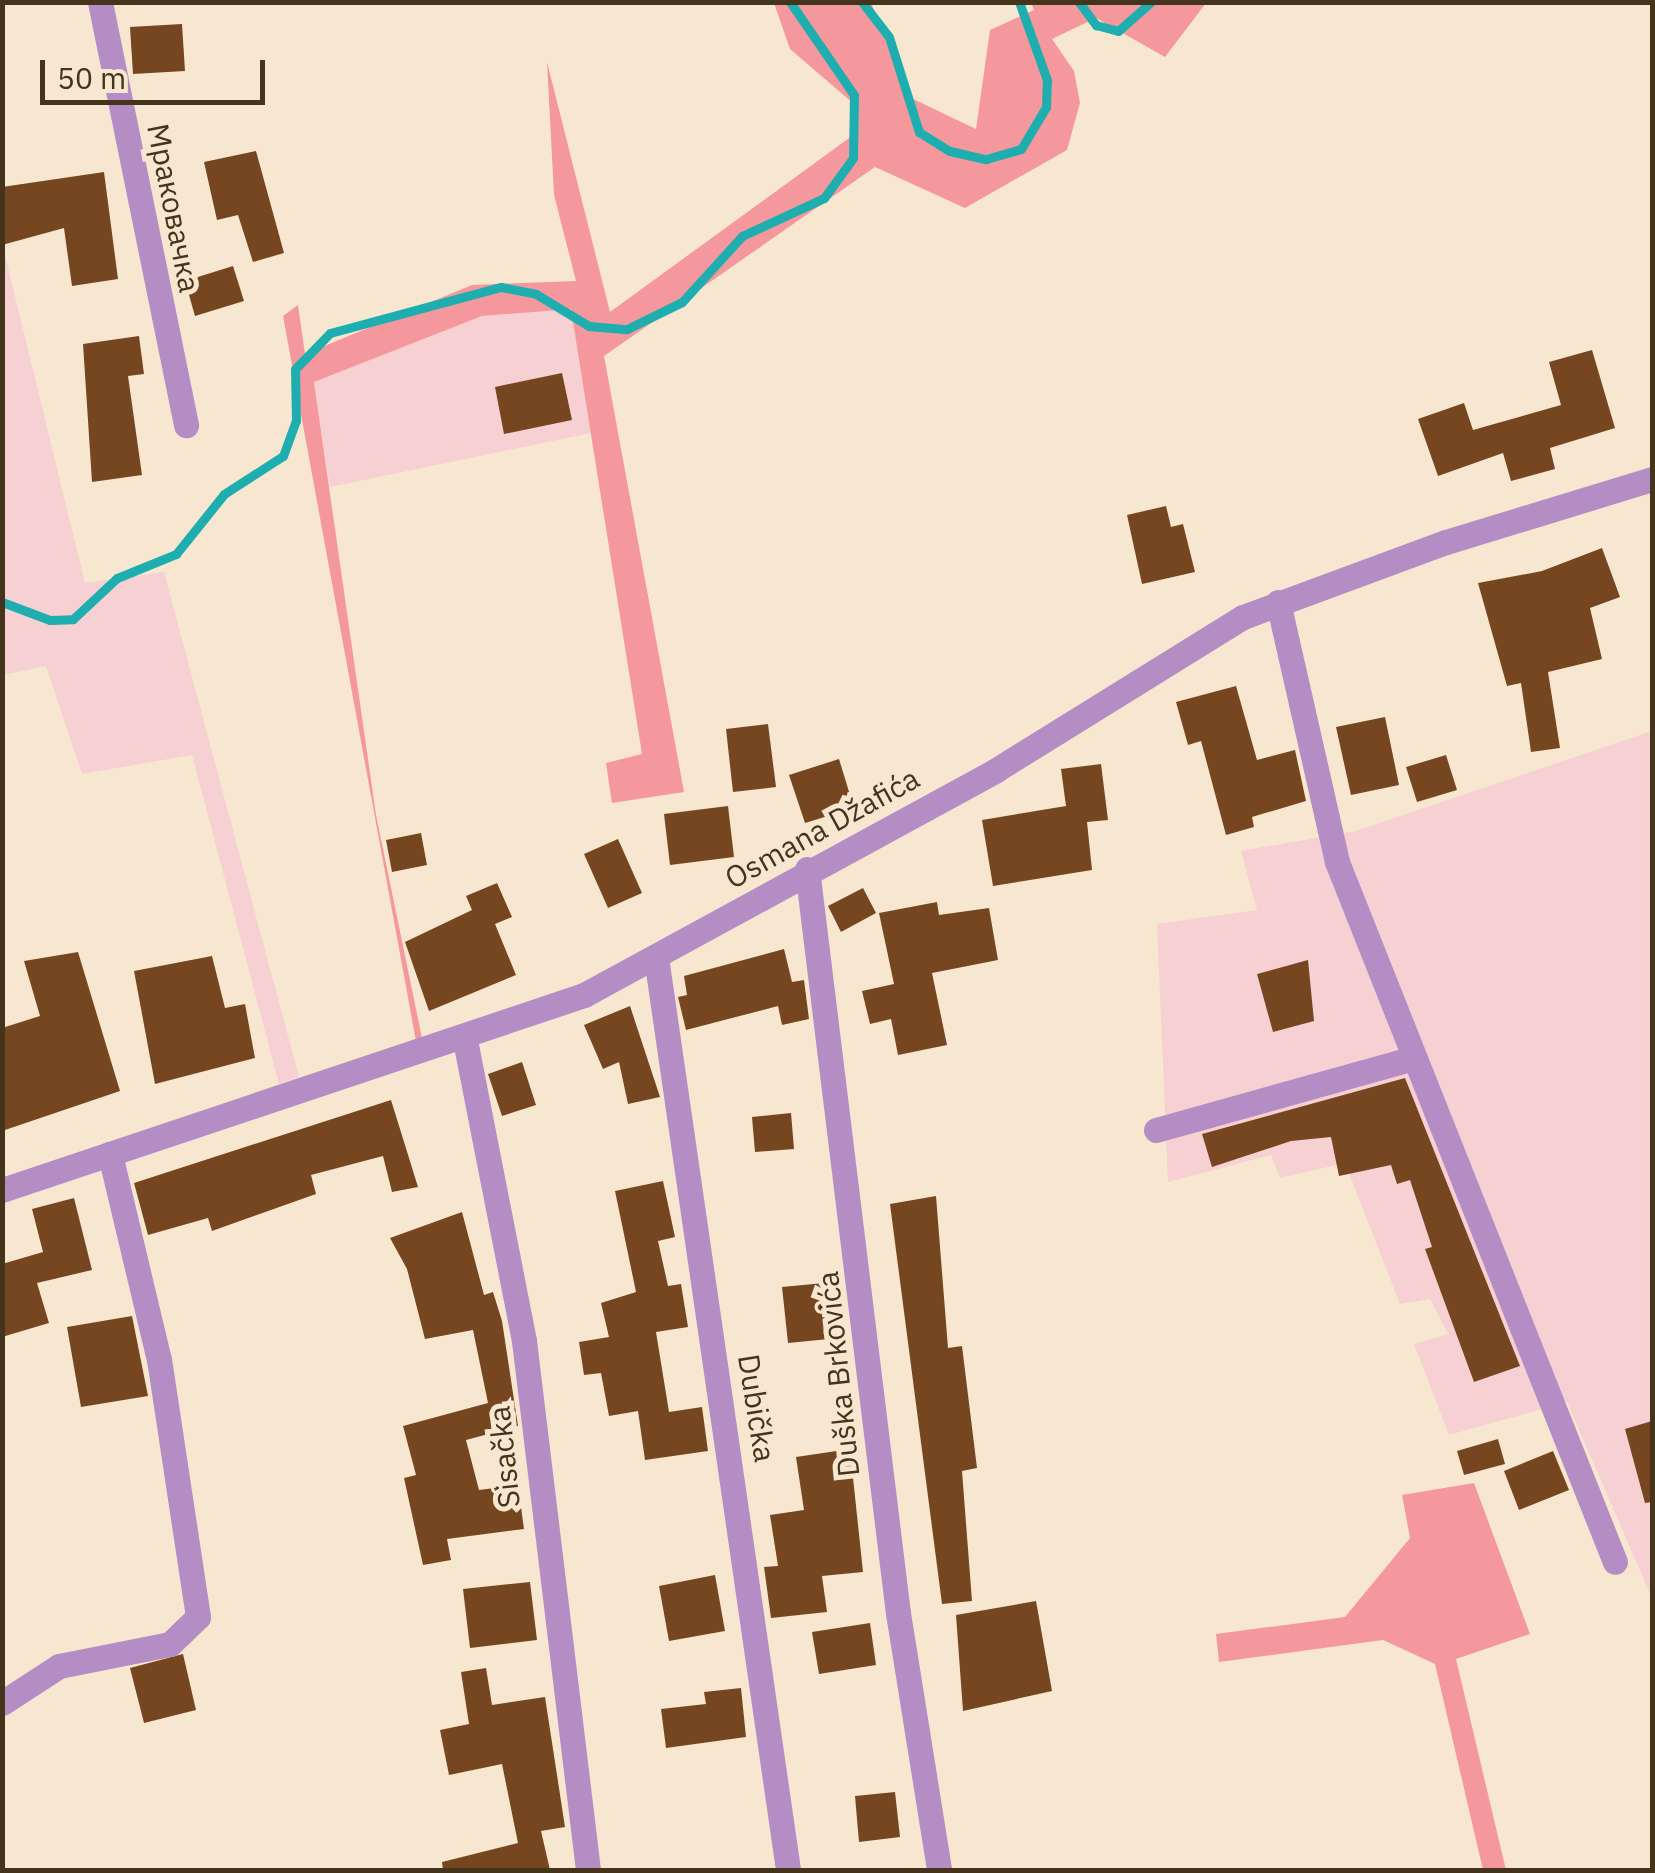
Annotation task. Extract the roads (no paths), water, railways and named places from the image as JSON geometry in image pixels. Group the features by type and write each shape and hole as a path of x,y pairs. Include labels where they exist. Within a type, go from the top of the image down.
{"street":[{"name":"Мраковачка","path":"100,2 186,426"},
{"name":"Osmana Džafića","path":"2,1190 267,1097 464,1040 584,995 807,869 996,770 1184,650 1278,602 1652,478"},
{"path":"1278,602 1337,862 1411,1059 1616,1562"},
{"name":"Duška Brkovića","path":"807,869 898,1614 939,1870"},
{"name":"Dubička","path":"656,957 788,1870"},
{"name":"Sisačka","path":"464,1040 524,1341 588,1870"},
{"path":"1156,1130 1411,1059"},
{"path":"2,1704 60,1666 170,1644 198,1617 159,1360 110,1154"}],"waterway":[{"path":"2,602 50,620 73,619 117,578 176,554 224,494 283,456 296,421 295,369 330,333 501,287 536,294 589,326 627,329 682,302 742,236 824,198 853,158 854,95 790,2"},
{"path":"862,2 889,37 919,132 950,151 986,159 1021,149 1046,107 1047,80 1019,2"},
{"path":"1079,2 1096,25 1118,31 1151,2"}]}
